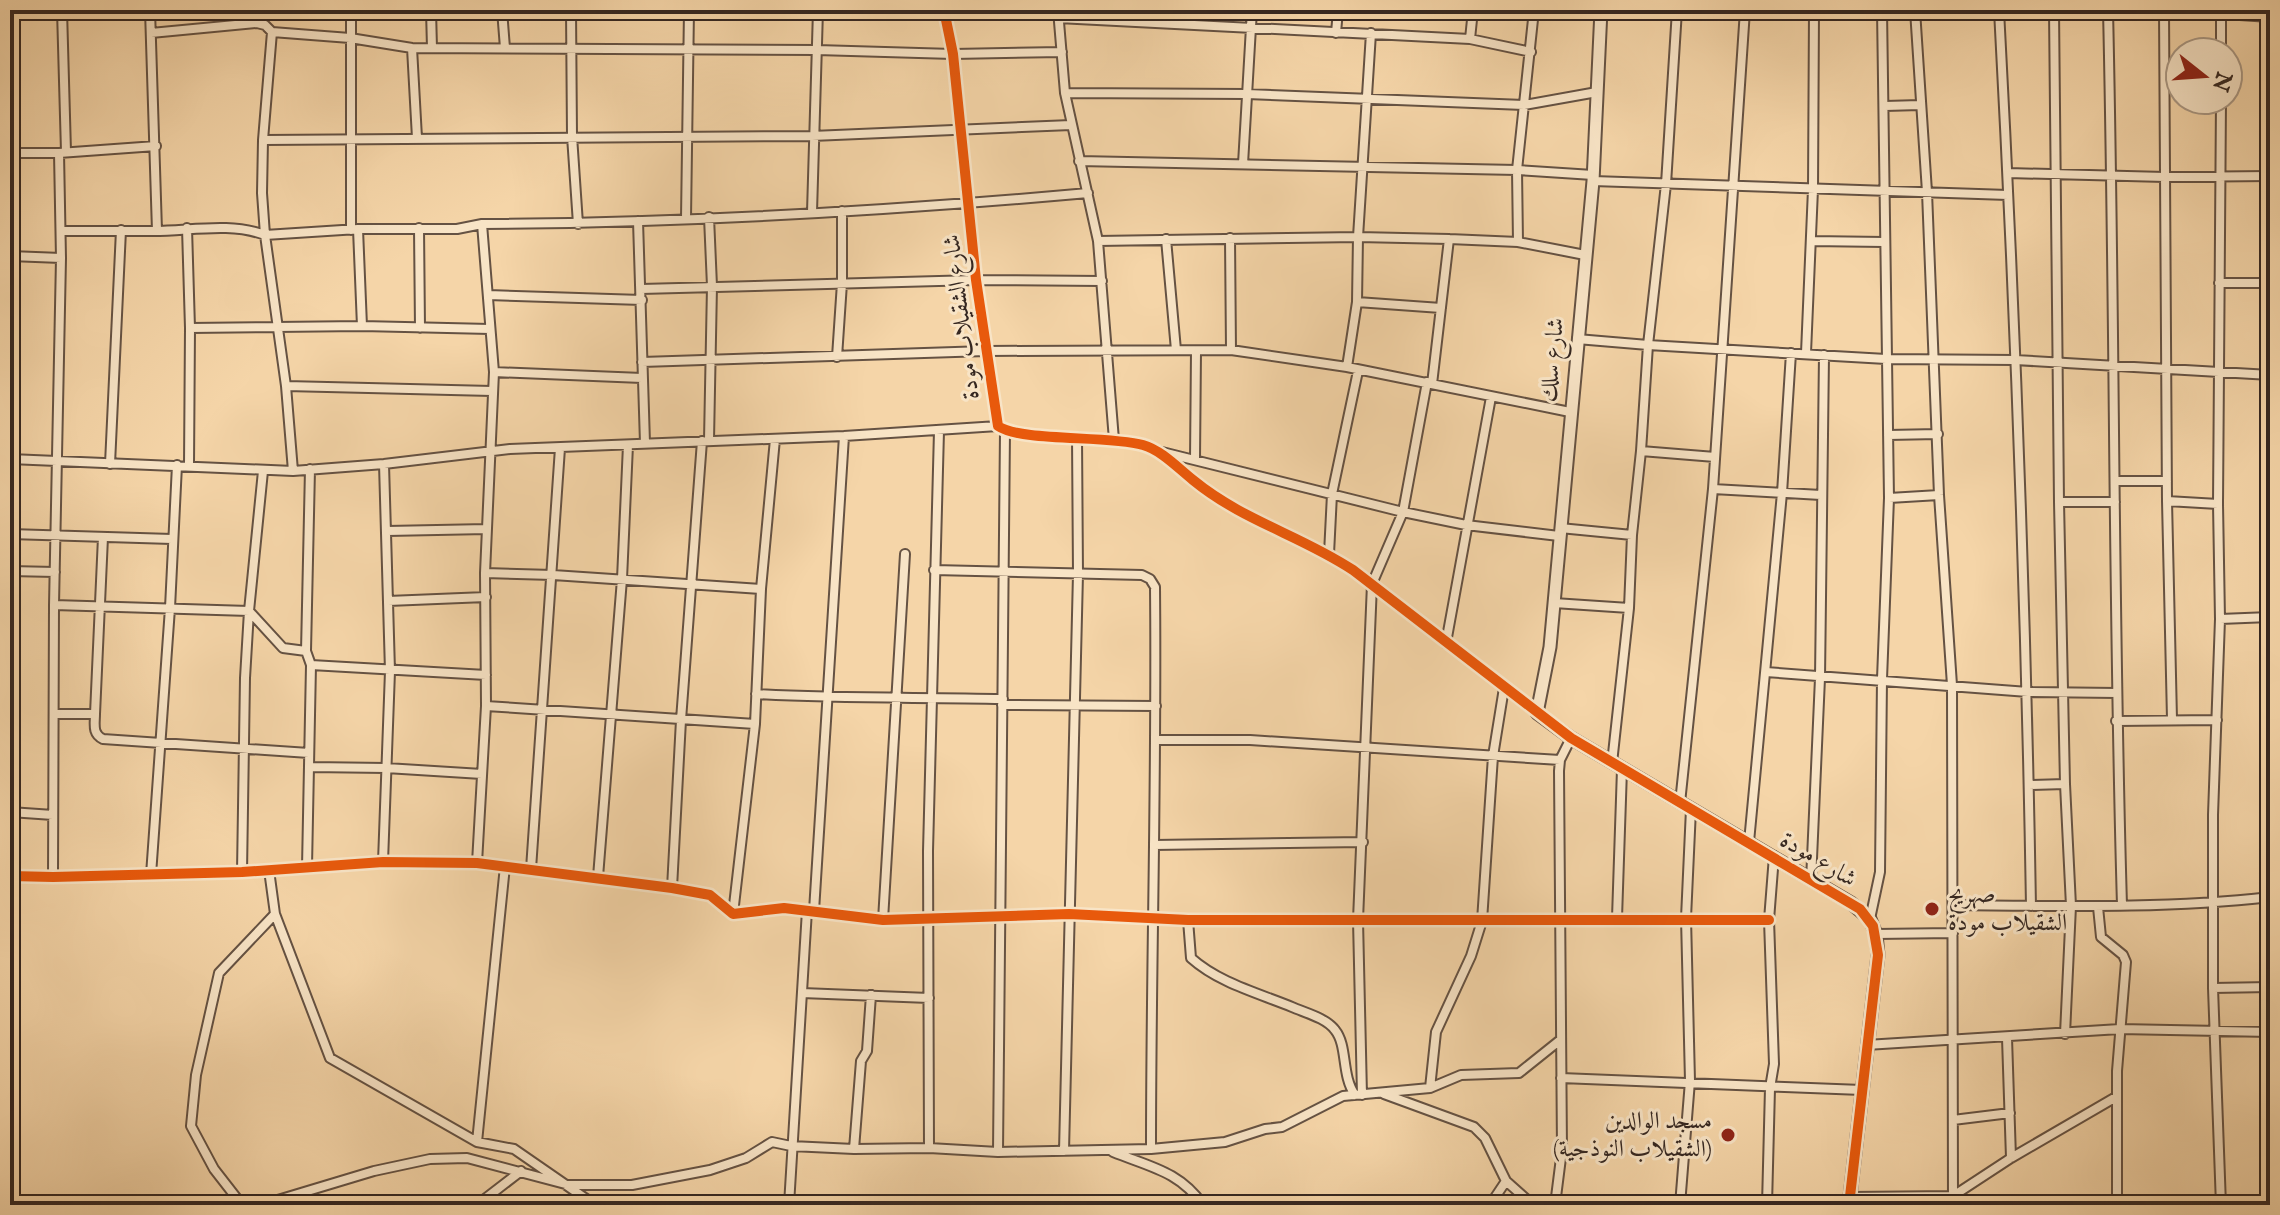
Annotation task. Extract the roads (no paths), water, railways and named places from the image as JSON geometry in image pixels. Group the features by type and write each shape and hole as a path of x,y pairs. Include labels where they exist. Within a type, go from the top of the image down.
{"street":[{"path":"53,877 54,605 63,153 62,10"},
{"path":"150,10 157,231"},
{"path":"351,10 355,229 362,326"},
{"path":"431,10 432,48"},
{"path":"502,10 505,48"},
{"path":"571,10 572,136 578,224"},
{"path":"686,218 689,10"},
{"path":"812,212 818,10"},
{"name":"شارع الشقيلاب مودة","path":"944,10 953,54 976,280 1001,428 1003,571 998,1152"},
{"path":"1243,164 1252,10"},
{"path":"1336,33 1338,10"},
{"path":"1470,39 1473,10"},
{"path":"1518,242 1517,170 1534,10"},
{"name":"شارع سلك","path":"1537,713 1547,667 1554,603 1593,178 1601,10"},
{"path":"1617,918 1617,766 1632,535 1666,184 1677,10"},
{"path":"1680,1205 1690,1081 1685,806 1724,349 1745,10"},
{"path":"1806,353 1813,189 1814,10"},
{"path":"1870,919 1880,872 1882,679 1889,498 1882,10"},
{"path":"1915,10 1927,192 1939,495 1952,685 1953,1201"},
{"path":"1999,10 2028,692 2031,906"},
{"path":"2054,10 2059,502 2071,906 2065,1034"},
{"path":"2164,10 2167,501 2172,719"},
{"path":"2122,905 2116,721 2116,481 2108,12 2164,10 2270,17"},
{"path":"2221,12 2221,36"},
{"path":"1114,440 1098,241 1065,93 1058,14 1470,39 1531,52"},
{"path":"151,33 257,23 265,25 272,32 350,38 412,48 817,50 953,54 1062,52"},
{"path":"272,32 263,140 265,235 286,386 293,471"},
{"path":"1347,367 1357,302 1371,33"},
{"path":"412,48 417,138"},
{"path":"1065,93 1367,97 1524,105 1597,92"},
{"path":"1885,106 1920,105"},
{"path":"2221,116 2220,619 2213,988 2221,1205"},
{"path":"263,140 812,136 1071,125"},
{"path":"10,153 63,153 156,146"},
{"path":"1079,161 1517,170 1666,184 2008,195"},
{"path":"2008,173 2270,176"},
{"path":"61,231 187,228 250,230 265,235 355,229 457,229 482,224 578,224 969,204 1088,193"},
{"path":"837,357 842,283 842,211"},
{"path":"672,888 681,720 710,359 712,286 709,217"},
{"path":"638,221 645,443"},
{"path":"477,863 486,706 485,573 494,372 482,224"},
{"path":"187,228 189,465"},
{"path":"419,228 420,328"},
{"path":"110,464 121,230"},
{"path":"1098,241 1358,237 1449,239 1518,242 1585,255"},
{"path":"1230,238 1231,350"},
{"path":"1166,239 1176,350"},
{"path":"1358,1095 1358,920 1372,584 1403,512 1430,383 1449,239"},
{"path":"1811,241 1884,242"},
{"path":"10,256 61,258"},
{"path":"641,289 976,280 1102,281"},
{"path":"2219,283 2270,283"},
{"path":"488,295 642,300"},
{"path":"1357,302 1441,308"},
{"path":"190,328 362,326 490,329"},
{"path":"1577,339 1886,359 2015,360 2270,375"},
{"path":"642,362 986,351 1231,350 1347,367 1570,412"},
{"path":"1195,459 1196,351"},
{"path":"1749,842 1782,493 1791,353"},
{"path":"1811,881 1820,678 1824,355"},
{"path":"1329,554 1332,494 1358,371"},
{"path":"494,372 642,378"},
{"path":"286,386 492,391"},
{"path":"1446,643 1491,397"},
{"path":"10,459 293,471 510,449 1001,428 1114,440 1147,446 1221,503 1329,554 1537,713"},
{"path":"929,1148 928,920 939,431"},
{"path":"1888,435 1938,434"},
{"path":"789,1205 802,993 829,699 844,436"},
{"path":"1064,1151 1076,706 1077,437"},
{"path":"733,914 755,724 761,589 775,439"},
{"path":"598,877 622,579 628,445"},
{"path":"531,869 560,448"},
{"path":"1154,450 1466,525 1632,535"},
{"path":"1641,451 1715,457"},
{"path":"383,862 390,671 384,464"},
{"path":"151,875 177,465"},
{"path":"307,867 311,665 306,651 310,469"},
{"path":"242,872 249,611 263,471"},
{"path":"2116,481 2167,481"},
{"path":"1713,489 1821,495"},
{"path":"1889,498 1939,495"},
{"path":"2167,501 2218,504"},
{"path":"2059,502 2115,502"},
{"path":"387,531 487,529"},
{"path":"10,534 172,539"},
{"path":"103,537 95,732 103,739 309,753"},
{"path":"883,920 905,554"},
{"path":"934,570 1142,575 1150,579 1155,587 1157,740 1151,916 1151,1149"},
{"path":"10,571 55,572"},
{"path":"485,573 761,589"},
{"path":"388,601 486,597"},
{"path":"1554,603 1629,608"},
{"path":"54,605 249,611 283,648 306,651"},
{"path":"2220,619 2270,617"},
{"path":"311,665 486,675"},
{"path":"1766,672 2028,692 2117,693"},
{"path":"1430,1088 1436,1032 1471,956 1482,921 1493,756 1504,688"},
{"path":"756,694 829,699 932,697 1076,706 1156,706"},
{"path":"486,706 755,724"},
{"name":"شارع مودة","path":"1537,713 1617,766 1851,903 1870,919 1876,934 1878,955 1849,1201"},
{"path":"54,714 95,714"},
{"path":"2116,721 2217,720"},
{"path":"1555,1205 1562,1150 1559,1041 1562,922 1560,760 1571,738"},
{"path":"1157,740 1250,740 1560,760"},
{"path":"310,767 482,774"},
{"path":"2029,785 2065,784"},
{"path":"10,812 53,815"},
{"path":"1154,845 1363,842"},
{"path":"1767,1205 1770,1088 1774,1064 1769,920 1774,856"},
{"path":"10,876 242,872 383,862 477,863 598,877 710,895 733,914 784,908 883,920 1069,914 1188,920 1769,920"},
{"path":"477,1142 505,866"},
{"path":"269,870 275,914 330,1058 477,1142 514,1149 595,1205"},
{"path":"1954,905 2098,907 2214,903 2270,897"},
{"path":"2098,907 2101,937 2126,958 2116,1097 2117,1205"},
{"path":"242,1205 214,1169 191,1126 196,1075 219,973 275,914"},
{"path":"1188,920 1191,958 1201,967 1230,983 1331,1025 1341,1039 1347,1080 1358,1095"},
{"path":"1876,934 1953,933"},
{"path":"2213,988 2270,987"},
{"path":"802,993 929,998"},
{"path":"854,1149 861,1061 867,1051 871,995"},
{"path":"1866,1045 2120,1029 2270,1032"},
{"path":"2007,1038 2011,1158"},
{"path":"261,1205 289,1202 374,1171 430,1159 467,1158 569,1185 632,1185 710,1170 746,1158 772,1142 854,1149 929,1148 998,1152 1110,1151 1225,1142 1282,1127 1329,1101 1380,1092 1430,1088 1461,1075 1519,1073 1559,1041"},
{"path":"1561,1078 1862,1090"},
{"path":"1380,1092 1474,1127 1485,1138 1506,1181 1533,1205"},
{"path":"1849,1201 1953,1201 2011,1158 2116,1097"},
{"path":"1953,1120 2010,1113"},
{"path":"1110,1151 1177,1177 1190,1187 1203,1205"},
{"path":"477,1205 521,1171"},
{"path":"1495,1205 1494,1199 1506,1181"}],"place":[{"name":"صهريج الشقيلاب مودة","path":"1932,909"},
{"name":"مسجد الوالدين (الشقيلاب النوذجية)","path":"1728,1135"}]}
